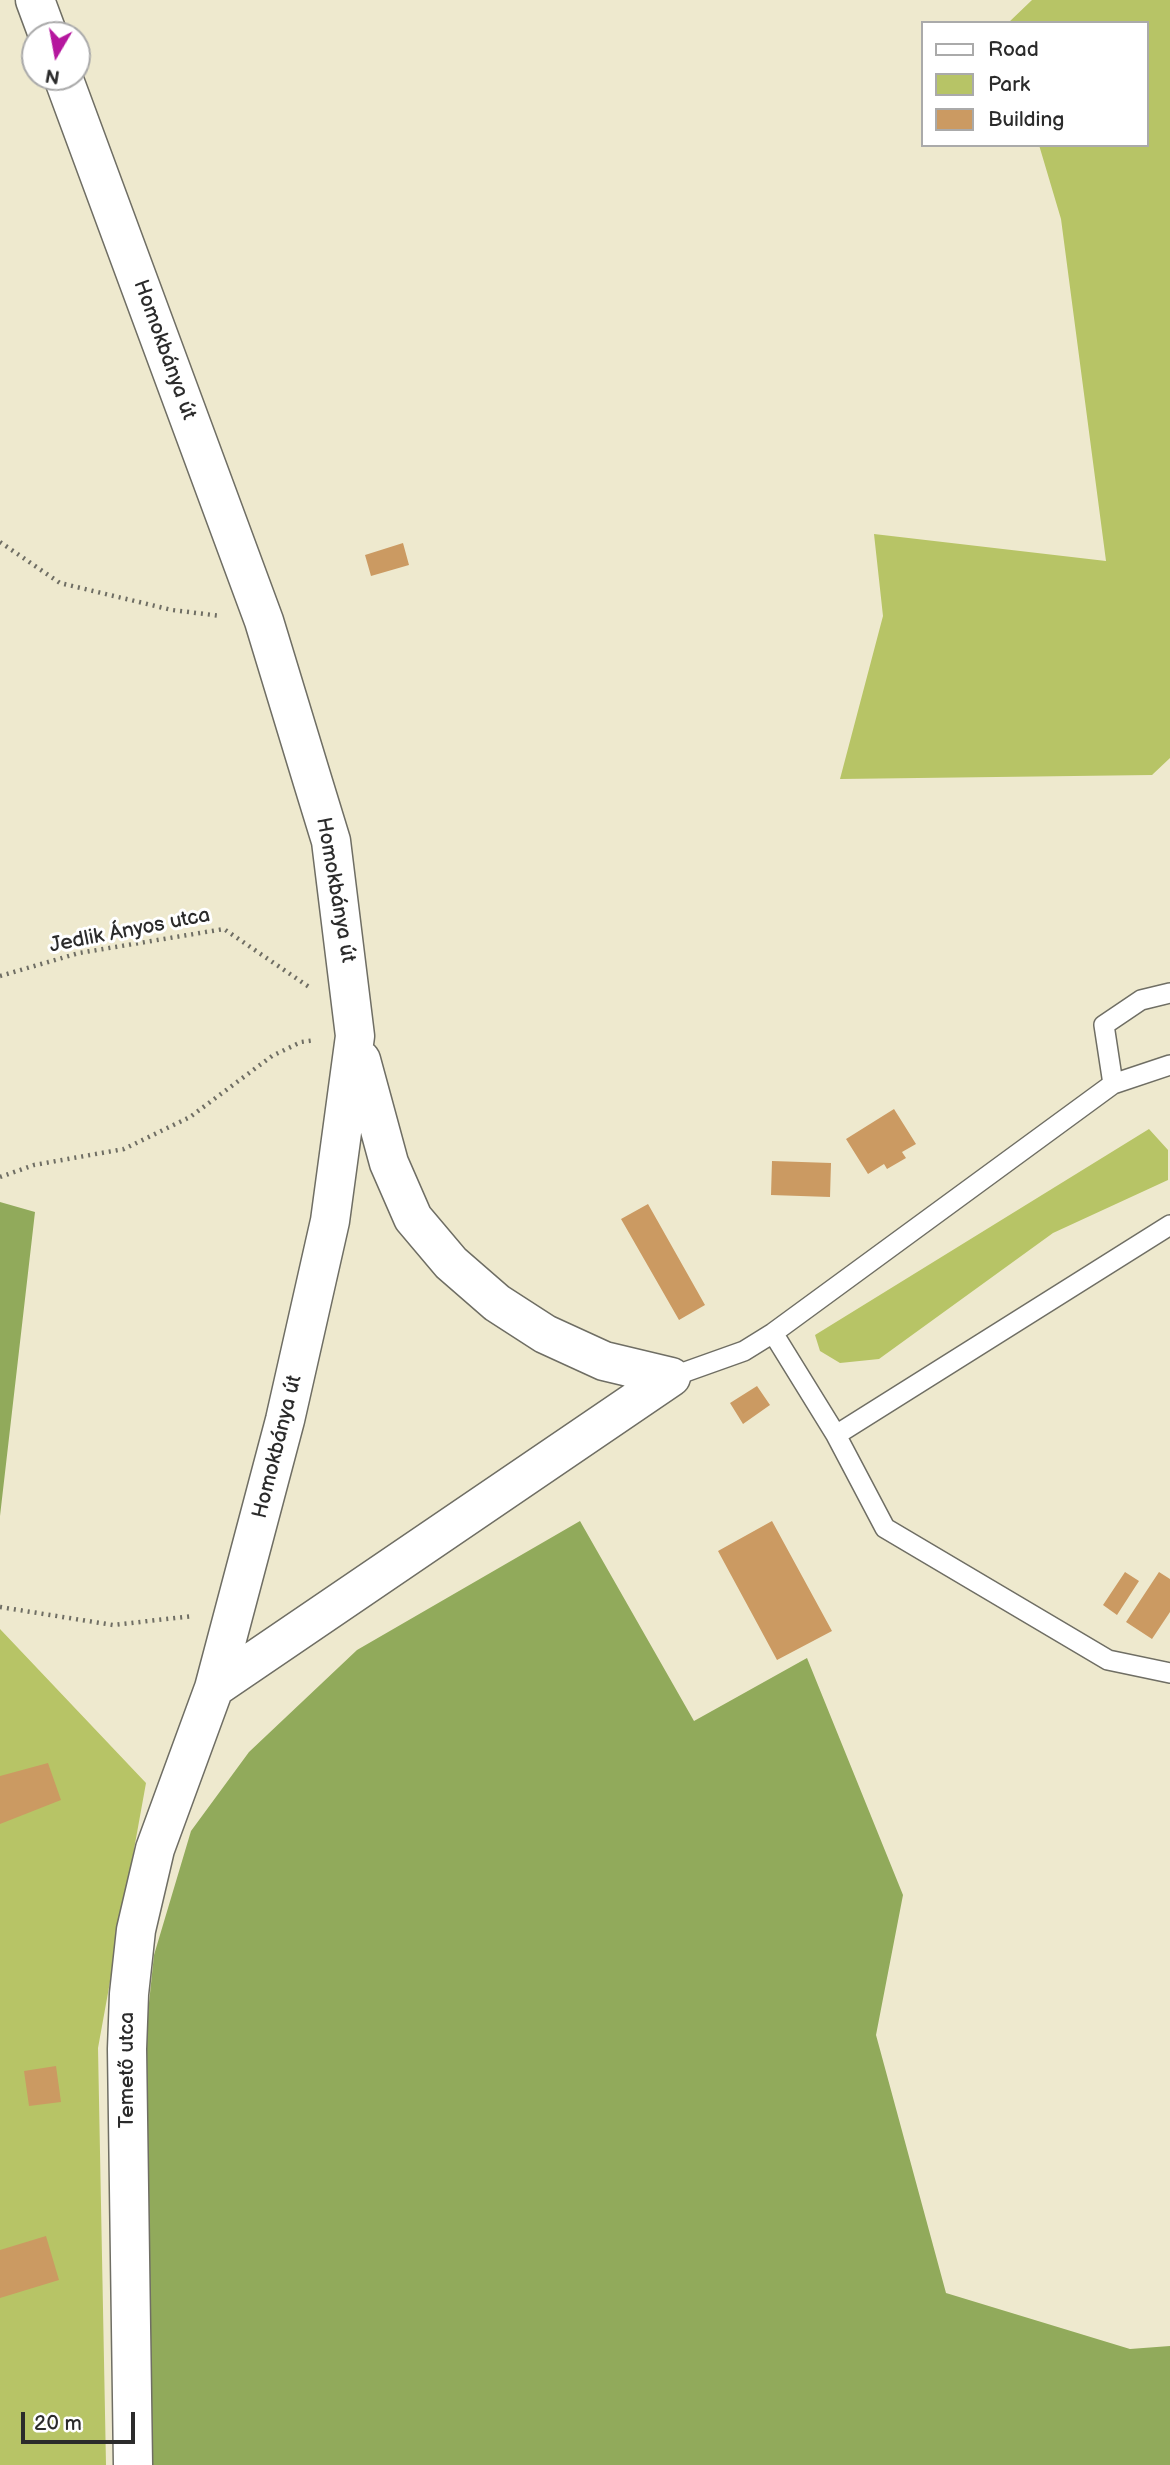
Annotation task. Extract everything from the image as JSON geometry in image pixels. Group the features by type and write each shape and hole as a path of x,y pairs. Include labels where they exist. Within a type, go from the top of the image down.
{"street":[{"path":"35,0 43,21"},
{"name":"Homokbánya út","path":"68,91 264,621 331,841 355,1036 330,1221 285,1420 214,1688"},
{"path":"355,1036 389,1163 413,1218 451,1263 497,1303 545,1334 604,1361 671,1377"},
{"path":"214,1688 671,1377"},
{"name":"Temető utca","path":"132,2465 129,1994 136,1930 155,1849 214,1688"}],"lane":[{"path":"1113,1084 1104,1025 1141,1000 1170,993"},
{"path":"671,1377 744,1351 773,1333 1113,1084 1170,1065"},
{"path":"836,1434 1170,1225"},
{"path":"773,1333 836,1434 886,1528 1108,1660 1170,1673"}],"path":[{"path":"0,542 60,583 172,610 264,621"},
{"name":"Jedlik Ányos utca","path":"0,976 79,953 224,929 315,992"},
{"path":"0,1177 34,1165 124,1149 190,1116 272,1056 301,1042 355,1036"},
{"path":"0,1607 113,1625 236,1611"}],"green space":[{"path":"1032,0 1170,0 1170,758 1152,775 840,779 883,616 874,534 1106,561 1061,219 1040,147 1149,147 1149,21 1010,21"},
{"path":"1149,1129 1168,1150 1168,1180 1053,1233 879,1359 840,1363 820,1351 815,1335"},
{"path":"0,1202 35,1212 0,1516"},
{"path":"580,1521 694,1721 807,1658 903,1895 876,2035 946,2293 1130,2349 1170,2346 1170,2465 150,2465 142,2070 154,1955 191,1831 249,1752 357,1650"},
{"path":"0,1629 146,1783 98,2048 106,2465 0,2465"}],"building":[{"path":"403,543 409,565 371,576 365,555"},
{"path":"894,1109 916,1144 902,1152 906,1158 887,1169 884,1164 868,1174 846,1139"},
{"path":"772,1161 831,1163 830,1197 771,1195"},
{"path":"648,1204 705,1305 679,1320 621,1219"},
{"path":"757,1386 770,1405 743,1424 730,1403"},
{"path":"772,1521 832,1631 777,1660 718,1551"},
{"path":"1125,1572 1139,1581 1117,1615 1103,1605"},
{"path":"1159,1572 1170,1579 1170,1612 1152,1639 1126,1622"},
{"path":"48,1763 61,1800 0,1824 0,1776"},
{"path":"56,2066 61,2102 29,2106 24,2071"},
{"path":"46,2236 59,2280 0,2298 0,2250"}]}
